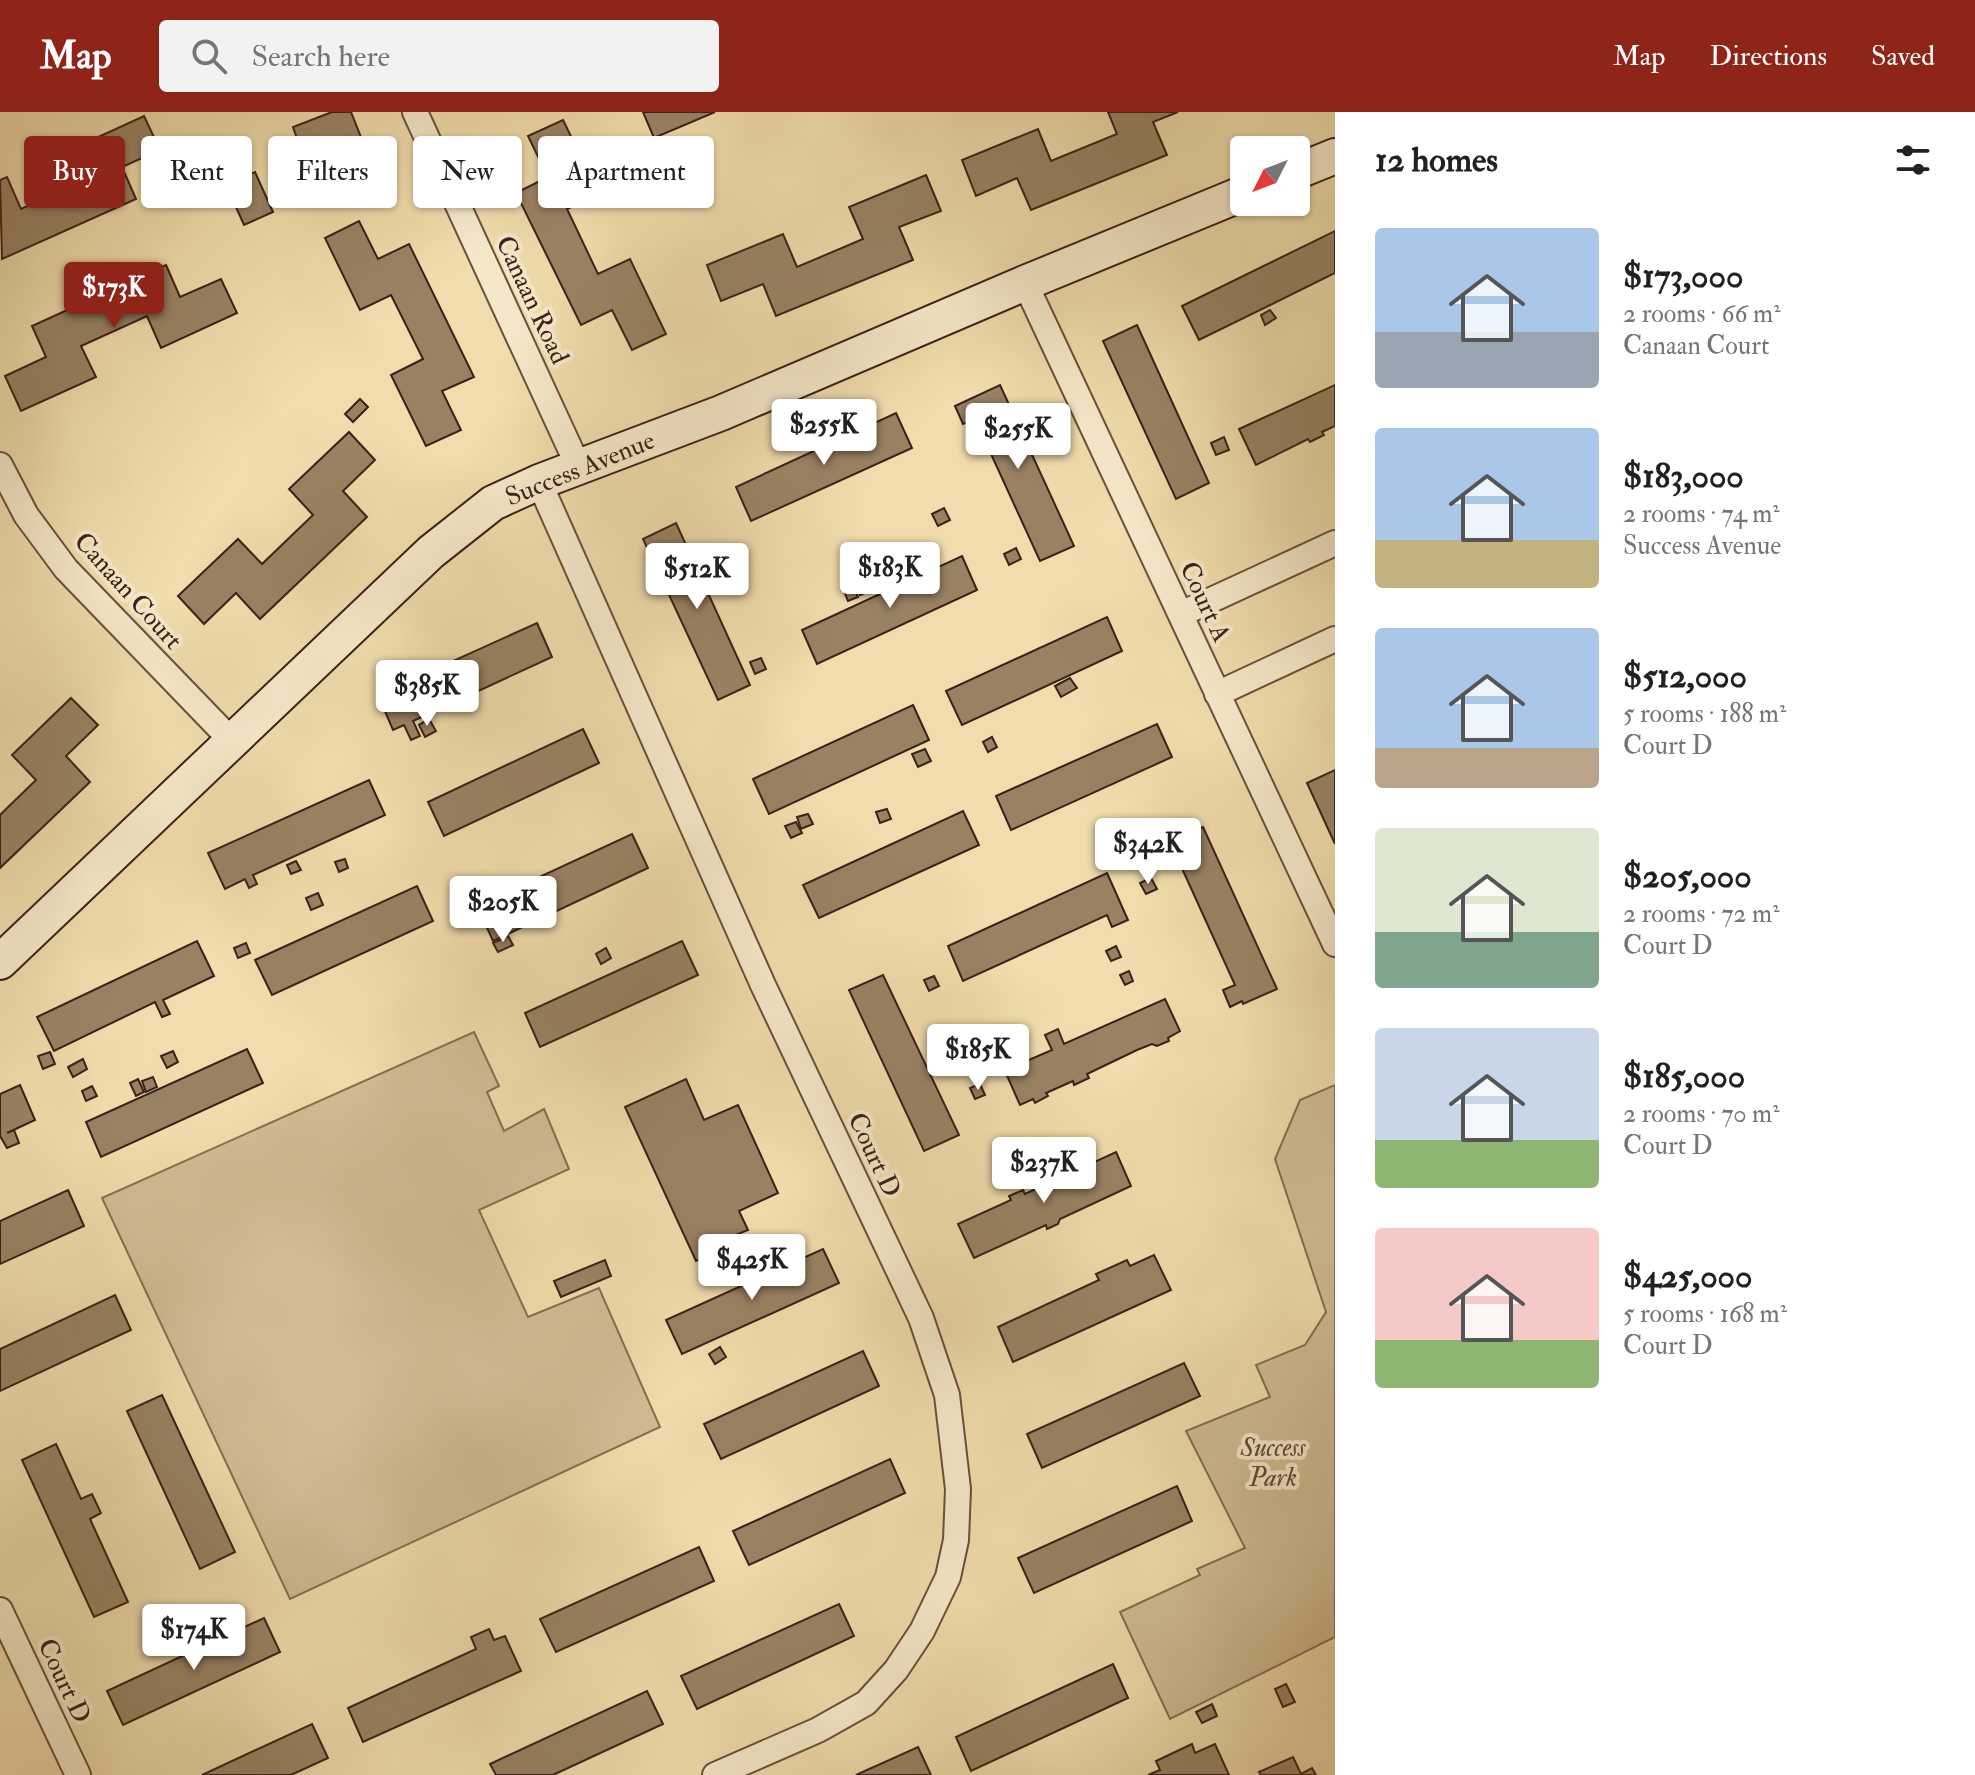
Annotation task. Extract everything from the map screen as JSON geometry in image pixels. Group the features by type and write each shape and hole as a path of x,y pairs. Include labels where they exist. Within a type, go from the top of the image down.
{"street":[{"name":"Canaan Road","path":"415,112 579,468"},
{"path":"1310,166 1335,156"},
{"name":"Success Avenue","path":"0,962 431,552 493,503 539,482 721,413 1230,199"},
{"name":"Court A","path":"1025,283 1335,944"},
{"name":"Canaan Court","path":"0,465 26,515 66,569 232,741"},
{"name":"Court D","path":"539,482 763,985 921,1318 947,1395 958,1489 956,1540 948,1577 922,1631 896,1670 866,1703 818,1730 715,1775"},
{"path":"1181,614 1335,543"},
{"path":"1217,694 1335,639"},
{"name":"Court D","path":"0,1610 78,1775"}],"green space":[{"path":"474,1032 499,1086 487,1092 504,1131 544,1109 569,1169 479,1210 528,1317 599,1288 660,1427 290,1599 102,1198"},
{"name":"Success Park","path":"1335,1085 1335,1637 1170,1719 1120,1612 1200,1575 1197,1569 1245,1548 1186,1431 1270,1397 1256,1365 1305,1345 1326,1312 1275,1159 1300,1100"}],"building":[{"path":"332,112 351,112 360,136 296,136 293,127"},
{"path":"643,112 715,112 659,136 653,136"},
{"path":"1108,112 1178,112 1153,122 1167,155 1031,210 1017,178 976,196 962,160 1038,129 1051,161 1117,134"},
{"path":"144,116 153,136 141,136 141,158 125,166 125,136 100,136"},
{"path":"563,120 571,136 538,136 538,156 528,136"},
{"path":"255,172 268,201 268,208 273,212 244,225 236,208 252,208 252,173"},
{"path":"125,174 136,199 125,204"},
{"path":"926,175 941,211 899,227 913,260 776,316 763,284 721,301 707,265 783,234 797,267 863,239 849,207"},
{"path":"7,177 21,209 116,208 2,259 0,180"},
{"path":"538,182 538,208 569,208 598,274 630,259 666,334 632,350 612,310 581,325 522,205 522,190"},
{"path":"359,221 378,259 409,244 474,377 442,391 461,430 426,446 391,375 423,359 391,295 360,310 325,238"},
{"path":"1335,231 1335,273 1199,340 1182,306"},
{"path":"166,265 180,297 221,279 237,313 161,348 147,316 81,346 96,377 21,411 5,376 46,357 32,326"},
{"path":"1270,310 1276,318 1265,325 1261,315"},
{"path":"1137,325 1209,483 1176,499 1103,341"},
{"path":"1000,385 1074,546 1040,561 975,419 963,424 955,406"},
{"path":"1335,385 1335,426 1310,442 1308,439 1256,465 1239,429"},
{"path":"360,399 368,407 353,422 345,414"},
{"path":"896,413 912,448 751,521 736,487"},
{"path":"349,432 375,460 343,491 367,517 260,619 236,593 204,624 178,596 238,539 262,564 313,515 289,489"},
{"path":"1224,437 1229,450 1216,455 1211,443"},
{"path":"944,508 950,520 938,526 932,514"},
{"path":"676,523 750,685 718,700 643,539"},
{"path":"1016,548 1021,559 1009,565 1004,554"},
{"path":"962,556 977,590 817,664 802,630"},
{"path":"867,580 871,591 860,595 856,584"},
{"path":"852,582 858,597 848,601 842,586"},
{"path":"1107,617 1122,651 962,725 946,691"},
{"path":"537,623 552,657 413,721 420,736 411,740 404,725 393,730 378,695"},
{"path":"761,658 766,669 755,674 750,662"},
{"path":"1070,678 1077,688 1061,697 1055,686"},
{"path":"71,698 98,725 66,756 90,782 0,868 0,815 36,780 12,755"},
{"path":"913,705 929,740 769,814 753,779"},
{"path":"429,719 436,731 425,737 419,725"},
{"path":"1157,724 1172,757 1011,830 996,796"},
{"path":"583,729 599,763 444,836 428,802"},
{"path":"992,737 997,747 988,752 983,742"},
{"path":"925,749 931,761 918,767 912,754"},
{"path":"1335,770 1335,844 1307,783"},
{"path":"369,780 385,815 253,875 257,884 249,888 245,879 225,889 208,853"},
{"path":"887,809 891,819 880,823 876,812"},
{"path":"963,811 979,845 819,918 803,885"},
{"path":"808,814 813,824 801,829 797,817"},
{"path":"796,822 802,833 791,838 785,826"},
{"path":"1203,827 1277,989 1230,1007 1223,990 1235,985 1170,842"},
{"path":"632,834 648,868 493,941 477,906"},
{"path":"345,859 348,868 339,872 335,862"},
{"path":"296,861 301,870 291,874 287,865"},
{"path":"1107,873 1128,920 1112,927 1107,915 963,981 948,946"},
{"path":"1151,878 1157,889 1146,894 1140,883"},
{"path":"417,886 433,921 272,995 255,960"},
{"path":"318,893 323,905 311,910 306,898"},
{"path":"508,936 513,945 498,952 493,943"},
{"path":"197,941 214,976 163,1000 170,1014 162,1017 155,1002 54,1051 37,1017"},
{"path":"682,941 698,975 540,1047 525,1013"},
{"path":"246,943 250,953 238,958 234,948"},
{"path":"1116,946 1121,957 1111,961 1106,951"},
{"path":"606,948 611,958 601,964 596,954"},
{"path":"1129,971 1133,981 1125,985 1120,975"},
{"path":"883,975 959,1135 924,1151 849,990"},
{"path":"934,976 939,986 929,991 924,980"},
{"path":"1165,999 1180,1031 1168,1038 1169,1041 1137,1050 1087,1074 1089,1078 1074,1085 1073,1081 1046,1093 1048,1096 1035,1103 1033,1099 1020,1105 1005,1071 1013,1068 1010,1061 1019,1057 1022,1063 1052,1050 1045,1035 1058,1029 1064,1044"},
{"path":"247,1049 263,1083 101,1157 86,1122"},
{"path":"173,1051 178,1062 167,1068 161,1056"},
{"path":"50,1052 55,1064 43,1069 38,1056"},
{"path":"83,1059 87,1069 73,1077 68,1067"},
{"path":"153,1077 157,1087 146,1092 142,1081"},
{"path":"138,1079 144,1092 136,1096 130,1083"},
{"path":"686,1079 704,1120 738,1105 778,1193 739,1211 748,1230 733,1236 736,1243 696,1261 625,1107"},
{"path":"980,1084 985,1095 975,1099 970,1088"},
{"path":"20,1085 35,1120 7,1133 14,1130 19,1143 7,1148 0,1136 0,1094"},
{"path":"92,1086 97,1096 86,1101 82,1091"},
{"path":"1116,1152 1131,1186 1060,1219 1058,1224 1047,1229 1046,1225 974,1258 958,1224 1011,1200 1009,1196 1023,1190 1025,1194"},
{"path":"68,1190 84,1226 0,1264 0,1221"},
{"path":"823,1249 839,1283 682,1354 666,1320"},
{"path":"1154,1255 1171,1290 1013,1362 998,1327 1099,1280 1096,1274 1127,1260 1130,1266"},
{"path":"605,1260 611,1276 561,1297 554,1281"},
{"path":"115,1295 131,1330 0,1391 0,1349"},
{"path":"720,1347 726,1357 715,1364 709,1354"},
{"path":"863,1351 879,1386 721,1459 704,1424"},
{"path":"1184,1363 1200,1396 1042,1468 1027,1434"},
{"path":"162,1395 235,1552 200,1569 127,1411"},
{"path":"56,1444 81,1499 92,1494 101,1513 90,1519 128,1602 94,1617 22,1460"},
{"path":"890,1459 905,1493 749,1565 733,1531"},
{"path":"1177,1486 1192,1521 1034,1593 1018,1558"},
{"path":"699,1547 714,1581 556,1652 540,1619"},
{"path":"839,1604 854,1636 697,1709 681,1676"},
{"path":"264,1618 280,1652 123,1725 107,1691"},
{"path":"489,1629 494,1640 505,1636 521,1671 363,1742 348,1708 476,1649 471,1637"},
{"path":"1113,1664 1128,1698 971,1771 956,1737"},
{"path":"1286,1684 1295,1702 1283,1707 1275,1689"},
{"path":"647,1691 663,1724 553,1775 496,1775 490,1764"},
{"path":"1212,1704 1217,1716 1202,1723 1196,1712"},
{"path":"312,1724 328,1758 291,1775 202,1775"},
{"path":"1192,1744 1195,1753 1215,1744 1229,1775 1148,1775 1160,1770 1156,1761"},
{"path":"918,1747 931,1775 856,1775"},
{"path":"1293,1757 1301,1774 1312,1768 1316,1775 1261,1775 1259,1772"}]}
